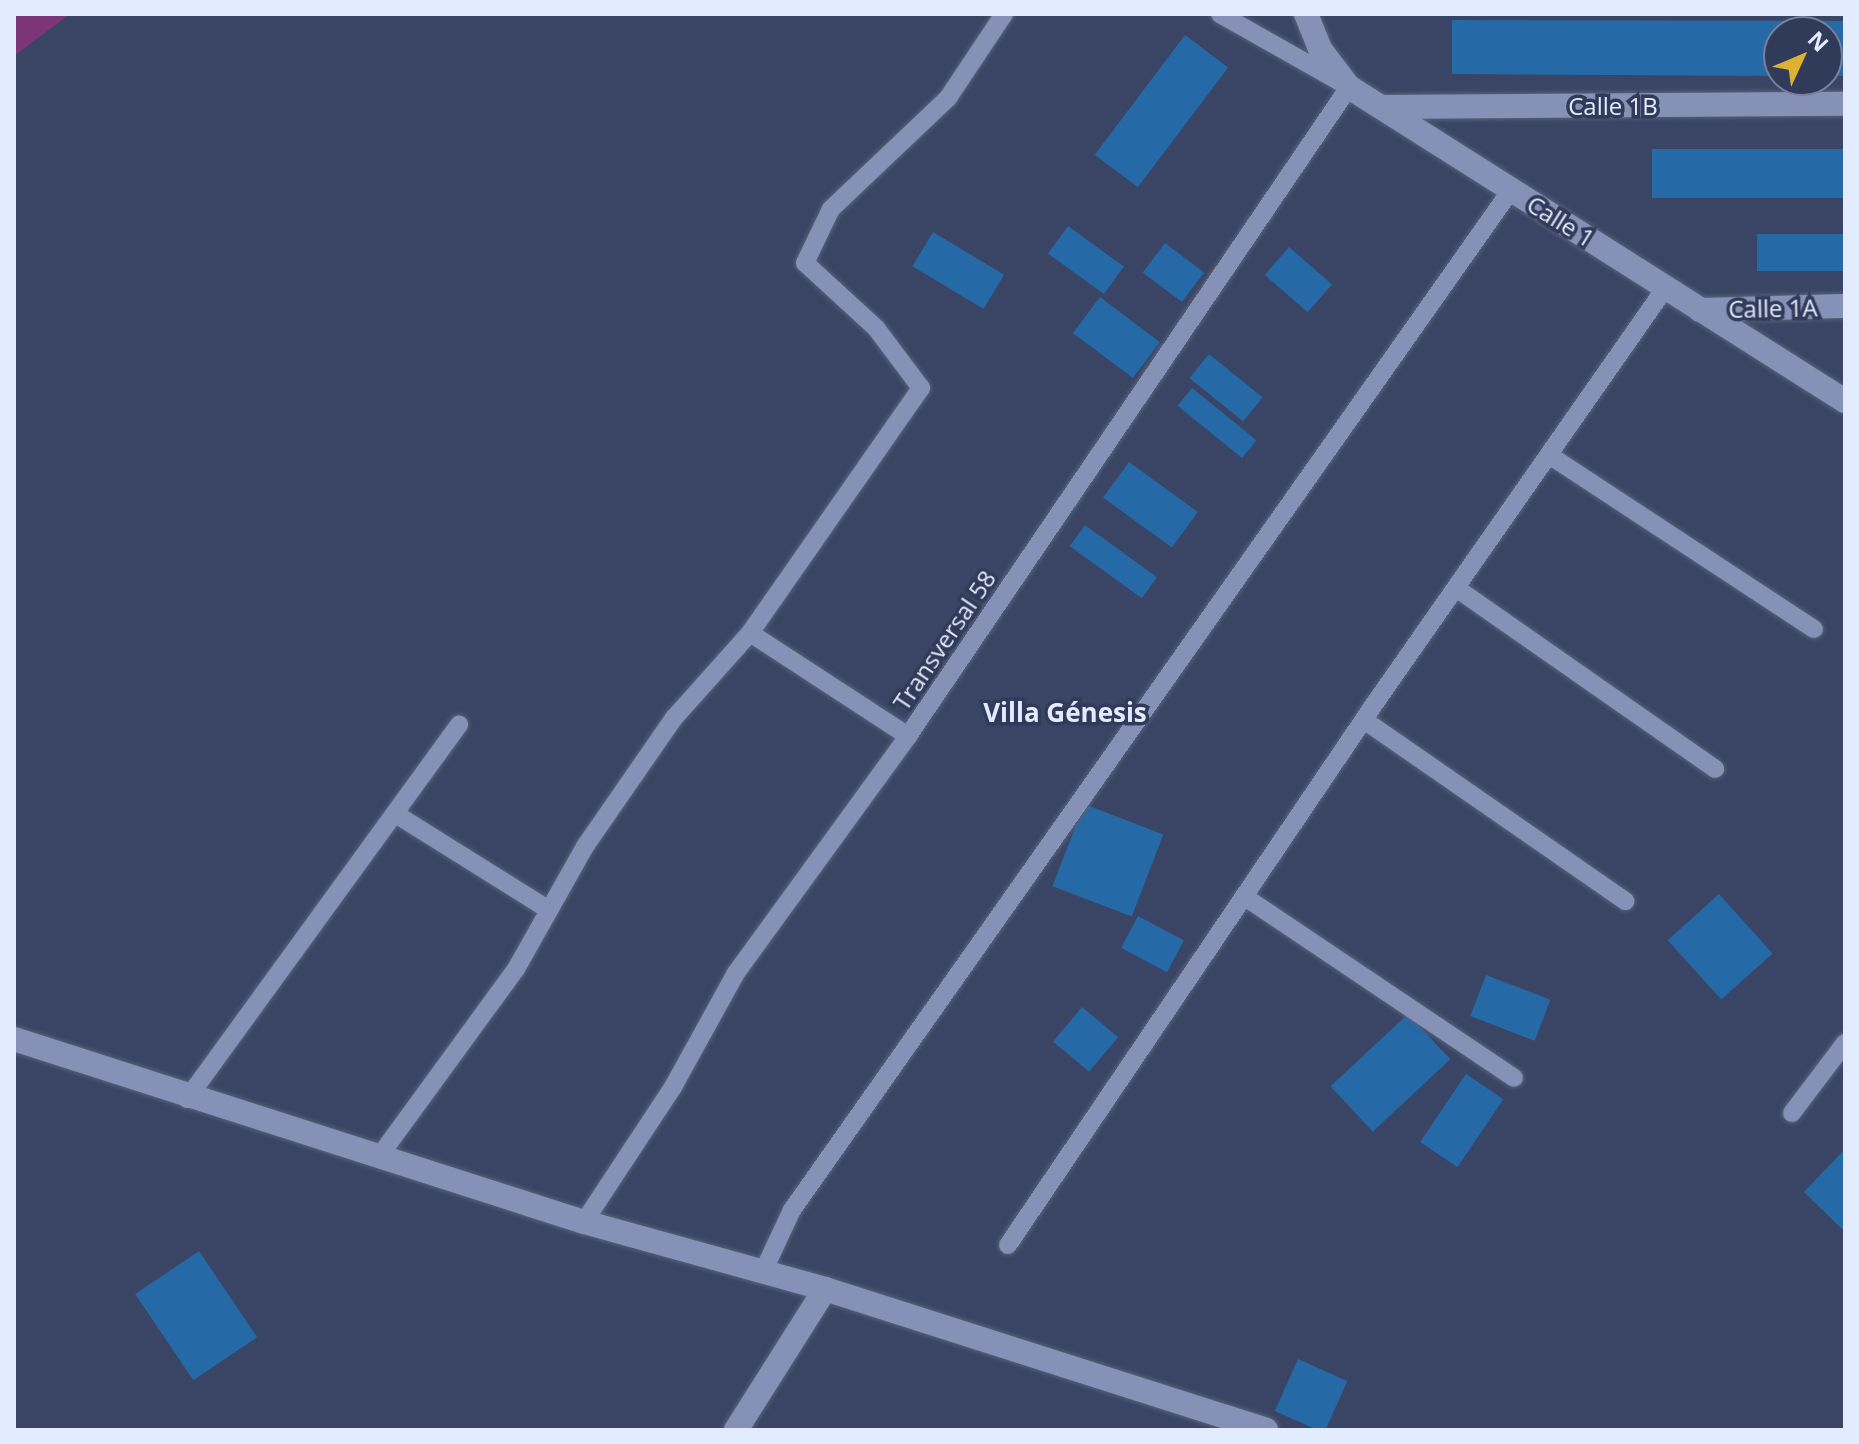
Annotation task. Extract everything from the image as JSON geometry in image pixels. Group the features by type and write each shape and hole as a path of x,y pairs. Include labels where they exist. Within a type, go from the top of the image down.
{"street":[{"name":"Calle 1","path":"1306,14 1320,49 1349,87 1845,401"},
{"name":"Calle 1B","path":"1382,107 1845,104"},
{"name":"Calle 1A","path":"1700,310 1845,306"},
{"path":"14,1039 187,1099 381,1154 584,1222 762,1274 825,1289 1266,1430"},
{"path":"736,1430 825,1289"}],"lane":[{"path":"381,1154 516,969 549,910 674,718 750,633 921,388 876,328 805,263 831,209 948,98 1004,14"},
{"path":"1220,14 1349,87"},
{"name":"Transversal 58","path":"584,1222 673,1087 736,973 908,736 1349,87"},
{"path":"762,1274 792,1210 1511,190"},
{"path":"1008,1245 1364,720 1666,287"},
{"path":"1549,455 1814,629"},
{"path":"1456,588 1715,769"},
{"path":"750,633 908,736"},
{"path":"1364,720 1625,901"},
{"path":"187,1099 397,815 459,724"},
{"path":"397,815 549,910"},
{"path":"1245,897 1514,1078"},
{"path":"1792,1113 1845,1043"}],"shaded area":[{"path":"14,14 70,14 14,56"}],"building":[{"path":"1452,20 1763,21 1763,76 1452,74"},
{"path":"1843,21 1845,21 1843,76"},
{"path":"1185,35 1228,67 1138,187 1095,155"},
{"path":"1652,149 1845,149 1845,198 1652,198"},
{"path":"1068,226 1124,267 1104,294 1048,254"},
{"path":"933,232 1004,275 984,309 912,266"},
{"path":"1757,234 1845,234 1845,271 1757,271"},
{"path":"1165,243 1204,272 1182,302 1143,273"},
{"path":"1289,247 1332,284 1308,312 1265,275"},
{"path":"1100,297 1160,342 1133,378 1073,333"},
{"path":"1209,354 1263,397 1243,422 1189,378"},
{"path":"1192,388 1257,440 1242,458 1178,406"},
{"path":"1129,462 1198,512 1172,548 1103,498"},
{"path":"1085,525 1157,577 1142,598 1070,546"},
{"path":"1084,804 1163,834 1132,917 1052,886"},
{"path":"1719,894 1773,953 1721,1000 1668,940"},
{"path":"1138,916 1184,940 1167,972 1121,948"},
{"path":"1486,975 1550,1000 1535,1041 1470,1016"},
{"path":"1082,1007 1118,1037 1089,1072 1053,1041"},
{"path":"1408,1014 1450,1059 1373,1132 1330,1086"},
{"path":"1466,1074 1503,1099 1457,1167 1420,1142"},
{"path":"1845,1149 1845,1232 1804,1192"},
{"path":"199,1251 257,1337 193,1380 135,1294"},
{"path":"1298,1359 1347,1381 1325,1430 1317,1430 1275,1411"}],"district":[{"name":"Villa Génesis","path":"1065,713"}]}
